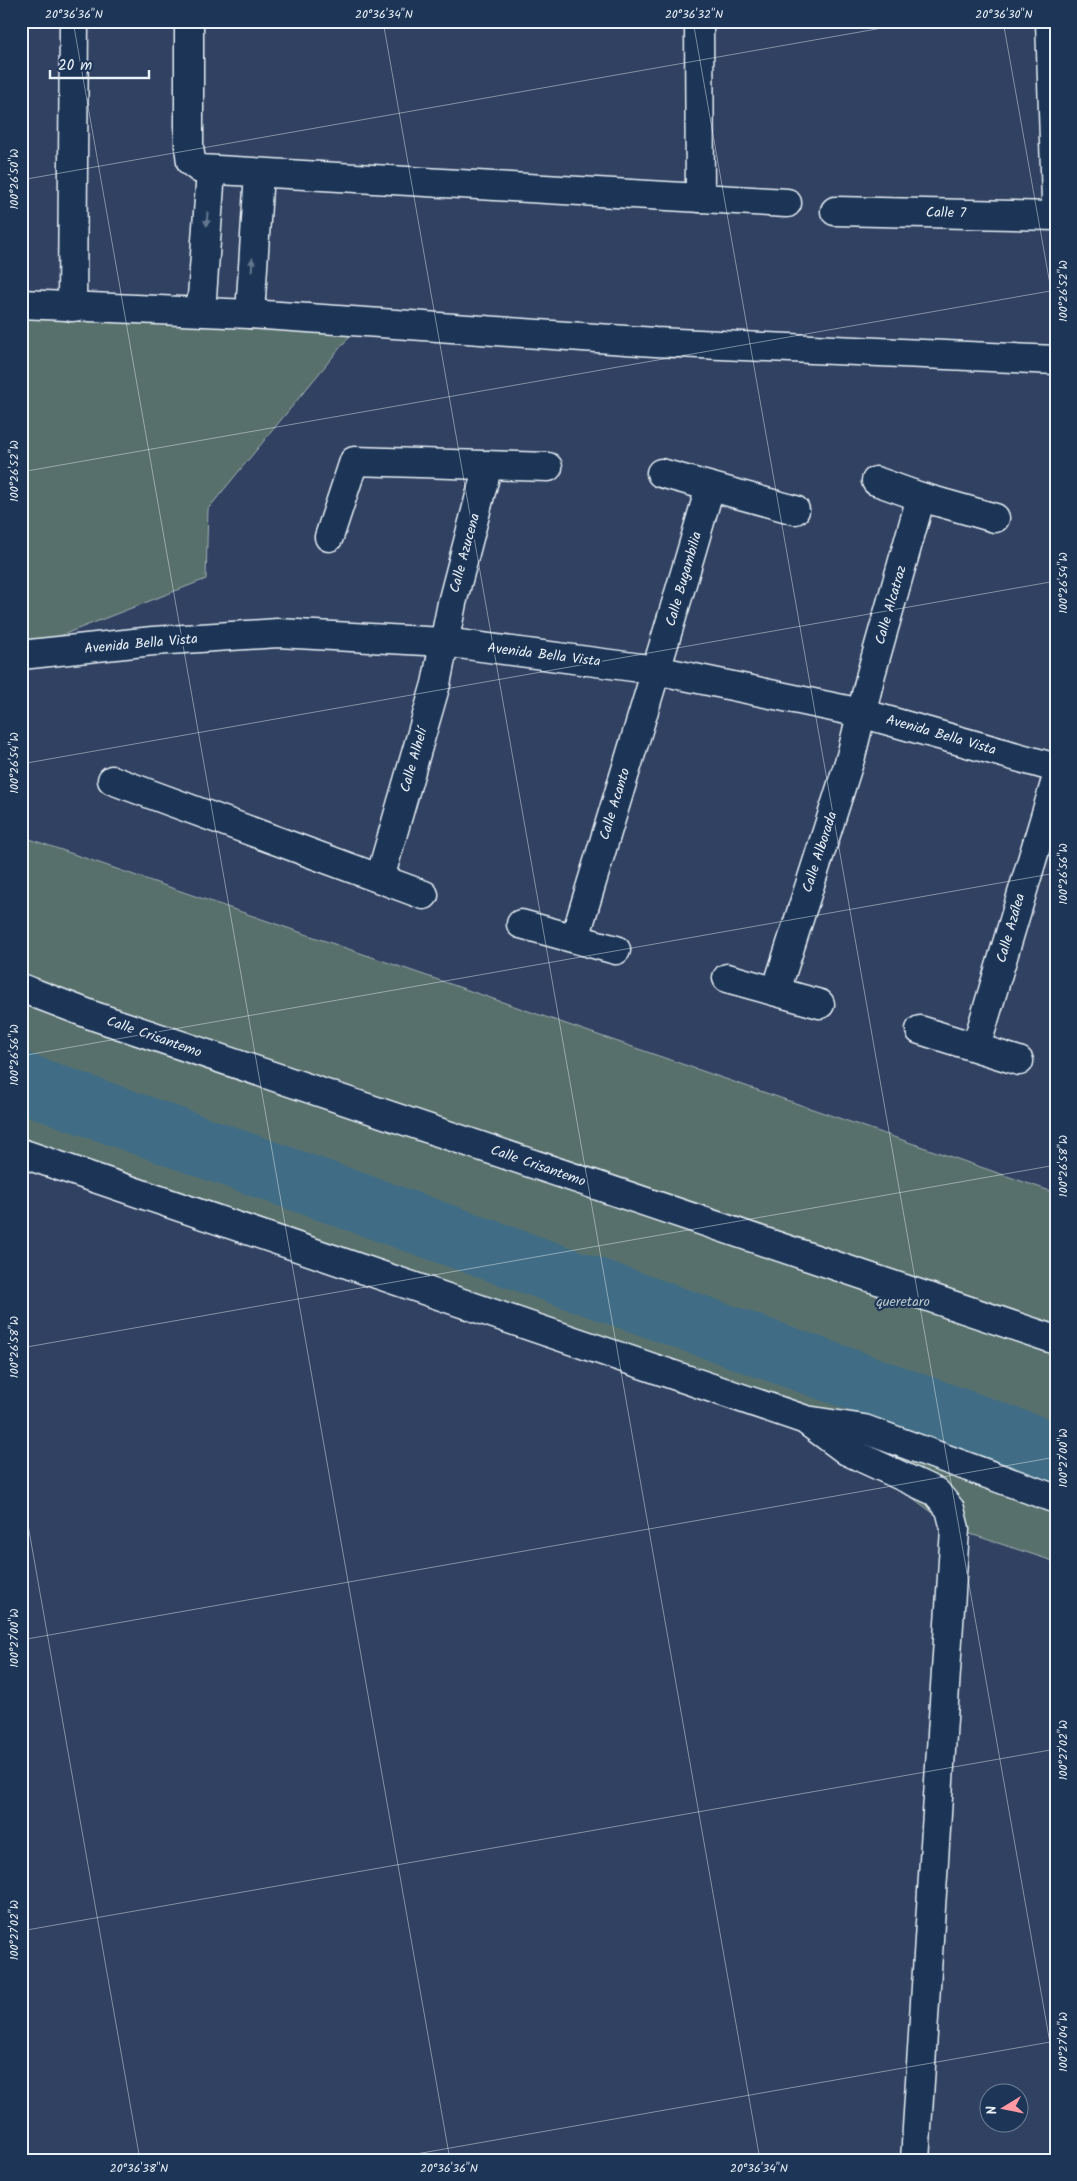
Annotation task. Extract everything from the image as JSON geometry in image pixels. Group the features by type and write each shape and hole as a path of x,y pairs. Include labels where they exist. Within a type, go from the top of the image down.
{"street":[{"path":"72,307 74,21"},
{"path":"189,21 189,146 191,162 200,169 787,203"},
{"path":"699,21 700,198"},
{"path":"1050,21 1056,200"},
{"path":"201,311 211,171"},
{"path":"250,314 259,173"},
{"name":"Calle 7","path":"836,211 1056,216"},
{"path":"21,304 201,311 655,342 1056,360"},
{"path":"329,537 354,461 548,467"},
{"name":"Calle Azucena","path":"444,642 452,603 488,465"},
{"path":"661,473 795,510"},
{"path":"876,481 921,497 995,518"},
{"name":"Calle Bugambilia","path":"656,670 710,487"},
{"name":"Calle Alcatraz","path":"862,713 921,497"},
{"name":"Avenida Bella Vista","path":"22,655 153,641 278,633 444,642 656,670 862,713 1056,768"},
{"name":"Calle Alhelí","path":"380,878 436,684 444,642"},
{"name":"Calle Acanto","path":"575,938 656,670"},
{"name":"Calle Alborada","path":"776,991 851,756 862,713"},
{"path":"112,780 424,895"},
{"name":"Calle Azálea","path":"976,1047 1056,780"},
{"path":"521,924 616,950"},
{"path":"727,978 820,1004"},
{"name":"Calle Crisantemo","path":"21,988 103,1020 1056,1340"},
{"path":"920,1030 1020,1061"},
{"path":"21,1154 806,1420 864,1429 1056,1499"},
{"path":"806,1420 847,1451 936,1492 950,1509 955,1529 915,2160"}],"green space":[{"path":"21,307 362,321 208,509 206,579 21,651"},
{"name":"queretaro","path":"21,836 1056,1193 1056,1562 955,1529 806,1420 21,1153"}],"waterway":[{"path":"21,1082 1056,1453"}]}
